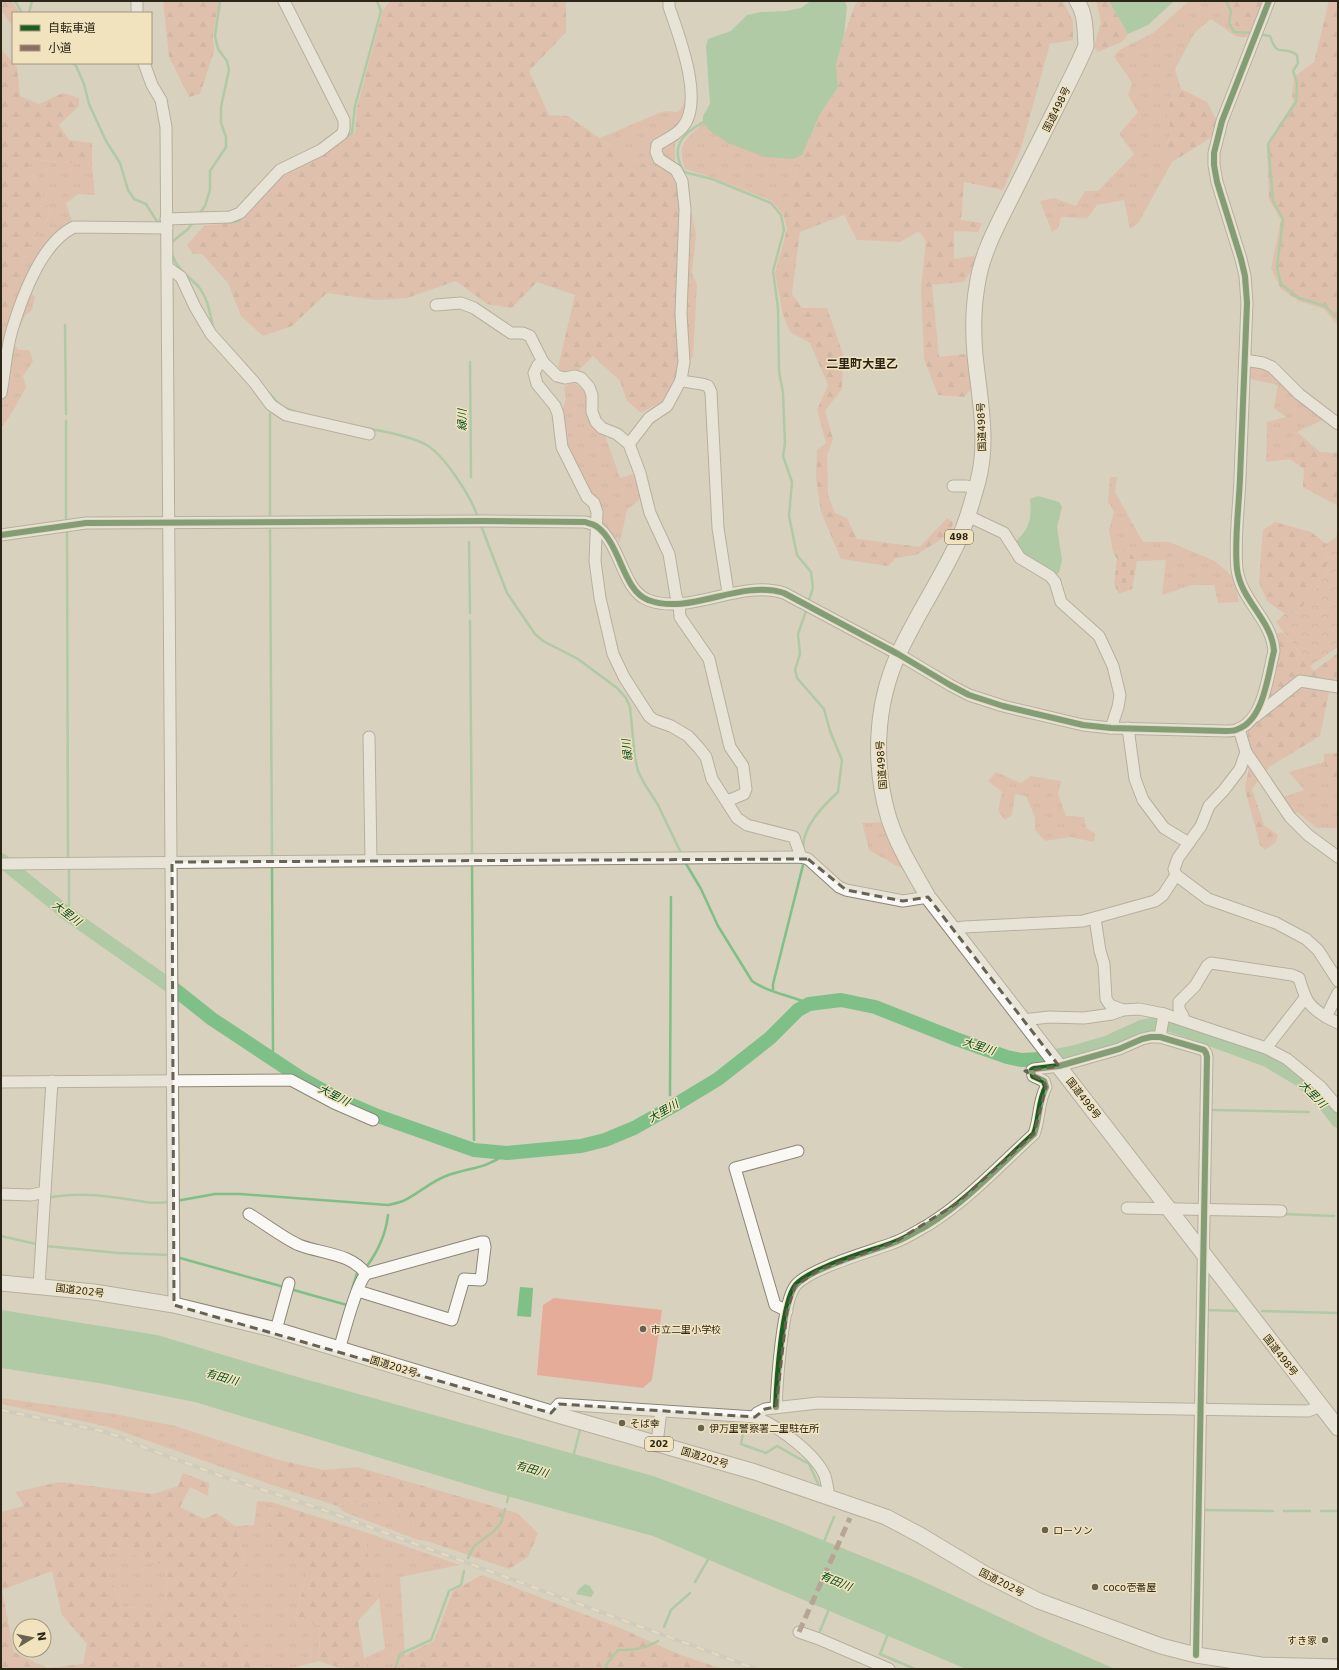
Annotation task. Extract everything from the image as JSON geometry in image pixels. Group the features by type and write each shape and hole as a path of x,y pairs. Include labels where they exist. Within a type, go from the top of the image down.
{"highway":[{"name":"国道498号","path":"1077,1 1080,6 1085,27 1086,46 995,230 980,270 976,288 973,329 982,418 983,445 979,478 968,516 953,552 898,654 888,678 879,723 878,747 883,795 900,847 928,897 1338,1428"},
{"name":"国道202号","path":"1,1283 94,1292 174,1305 276,1330 551,1413 755,1472 886,1517 920,1535 985,1574 1040,1601 1161,1646 1196,1655 1261,1665 1338,1667"},
{"name":"国道202号","path":"1295,1665 1338,1660"}],"street":[{"path":"137,1 137,12"},
{"path":"1,393 12,331 23,297 44,254 65,232 74,227 166,224 196,218 230,217 240,213 280,170 321,150 342,134 344,129 344,120 284,1"},
{"path":"629,444 649,418 667,406 681,380 684,362 681,314 685,209 682,181 676,170 659,159 656,152 657,146 683,128 690,111 691,94 688,64 669,1"},
{"path":"1251,720 1258,711 1262,700 1274,651 1270,632 1248,600 1240,583 1238,570 1238,529 1247,302 1245,276 1218,182 1214,165 1214,153 1222,122 1269,1"},
{"path":"144,64 152,85 161,100 166,121 174,1305"},
{"path":"167,267 181,277 195,307 211,334 254,382 271,404 286,415 369,434"},
{"path":"436,305 461,303 474,308 511,333 523,333 530,336 543,362 557,376 565,378 575,376 581,378 590,387 592,395 592,412 596,422 602,428 617,434 629,444 640,473 650,513 669,554 676,596 679,604 680,617 709,659 730,747 744,766 746,789 744,794 727,801"},
{"path":"1245,360 1263,363 1272,367 1299,394 1338,424"},
{"path":"543,362 538,365 534,373 537,384 555,406 558,414 562,447 587,497 594,503 597,512 595,561 600,598 613,654 624,677 649,716 654,720 671,726 688,736 699,748 706,757 712,779 737,818 747,826 794,837 804,858 839,887 846,890 903,901 928,897"},
{"path":"681,380 688,383 704,384 708,386 711,392 718,528 728,593"},
{"path":"953,486 976,488"},
{"path":"968,516 1004,533 1020,558 1050,576 1055,582 1061,602 1099,636 1113,666 1120,695 1118,708 1111,728"},
{"path":"1,535 81,524 168,522 585,522 596,526 612,544 630,582 639,594 646,599 657,603 679,604 728,593 772,589 784,593 898,654 950,686 970,695 1003,706 1083,725 1111,728 1226,731 1239,729 1300,681 1338,687"},
{"path":"1128,728 1135,779 1143,800 1164,828 1189,843"},
{"path":"1239,729 1246,752 1290,817 1308,835 1338,857"},
{"path":"369,737 371,860"},
{"path":"1246,752 1240,769 1210,806 1201,826 1178,858 1174,869 1176,875 1208,899 1276,923 1306,939 1318,950 1338,981"},
{"path":"6,864 676,857 804,858"},
{"path":"953,929 964,927 1067,922 1095,918 1155,901 1163,895 1176,875"},
{"path":"1095,918 1100,951 1104,964 1106,998 1110,1005 1123,1010"},
{"path":"1182,1019 1183,1016 1179,1009 1179,1002 1195,986 1207,966 1211,963 1299,978 1305,998 1312,1008 1338,1023"},
{"path":"1326,1016 1338,993"},
{"path":"1266,1048 1305,998"},
{"path":"1023,1020 1049,1017 1084,1018 1112,1014 1123,1010 1139,1009 1164,1014 1266,1048 1287,1059 1305,1072 1338,1106"},
{"path":"1160,1037 1164,1014"},
{"path":"776,1407 787,1311 790,1295 795,1286 804,1278 819,1270 895,1242 928,1224 956,1204 1034,1134 1038,1123 1042,1095 1046,1087 1044,1081 1033,1076 1032,1070 1059,1066 1119,1049 1142,1038 1160,1037 1204,1050 1206,1053 1204,1210 1196,1655"},
{"path":"1,1082 291,1080 334,1103 373,1120"},
{"path":"39,1286 52,1081"},
{"path":"787,1311 775,1306 735,1168 798,1151"},
{"path":"1,1194 45,1197"},
{"path":"1127,1208 1281,1211"},
{"path":"249,1214 299,1245 336,1255 356,1263 366,1274"},
{"path":"339,1350 362,1278 366,1274 484,1242 485,1247 481,1280 464,1279 452,1320 358,1291"},
{"path":"276,1330 288,1287"},
{"path":"755,1417 757,1413 765,1409 818,1403 1200,1408 1308,1411 1321,1406"},
{"path":"551,1413 559,1404 755,1417 774,1427 805,1451 816,1462 828,1486 828,1498"},
{"path":"657,1443 661,1411"},
{"path":"799,1632 889,1669"}],"highlighted area":[{"path":"808,859 846,890 903,901 928,897 1059,1066 1025,1071 1044,1081 1046,1087 1034,1134 956,1204 895,1242 819,1270 795,1286 787,1311 776,1407 765,1409 755,1417 559,1404 551,1413 174,1305 172,862"}],"green space":[{"path":"1,1 12,1 19,12 12,12 12,26 1,10"},
{"path":"163,1 219,1 213,35 214,51 200,94 189,97 169,57"},
{"path":"390,1 566,1 566,32 529,71 549,115 568,116 631,160 670,172 679,190 679,275 697,284 693,356 663,401 641,413 627,401 620,381 593,356 577,372 565,374 558,367 575,295 537,282 512,308 487,304 456,281 407,298 376,300 327,293 292,326 263,336 241,316 228,283 202,254 193,254 187,245 204,226 241,221 283,176 355,133 357,107 383,10"},
{"path":"858,1 1063,1 1073,21 1073,40 1050,44 1021,148 1003,190 964,182 961,220 982,223 978,232 954,231 954,259 974,256 977,261 964,282 932,285 939,357 965,354 970,360 971,389 964,397 938,395 924,359 921,288 926,241 919,231 900,242 857,240 844,215 800,232 792,294 802,308 827,308 843,354 842,389 825,411 833,439 827,456 828,495 835,513 847,518 857,539 920,547 947,518 953,522 951,533 916,555 896,558 888,566 841,559 821,512 816,478 817,450 826,443 817,410 828,385 810,343 790,332 783,315 775,273 787,229 783,214 802,155 819,116 838,87 836,66 844,35 855,5"},
{"path":"1096,1 1109,1 1128,34 1122,42 1098,52 1094,47 1101,22"},
{"path":"1189,1 1223,1 1234,25 1253,30 1250,38 1235,36 1211,19 1195,32 1175,69 1181,89 1172,94 1167,112 1171,133 1163,154 1172,162 1139,222 1130,229 1124,200 1097,205 1087,218 1061,217 1058,228 1052,232 1040,201 1054,198 1076,206 1085,191 1098,191 1134,154 1119,134 1138,112 1128,95 1132,83 1114,56 1121,49 1153,33"},
{"path":"1223,1 1262,1 1253,30 1234,25"},
{"path":"1329,1 1338,1 1338,326 1324,309 1299,301 1281,289 1271,268 1281,220 1269,200 1267,144 1294,101 1292,98 1294,77 1314,62"},
{"path":"1,49 12,61 12,64 14,64 17,67 20,96 39,104 63,93 79,98 79,106 59,125 69,140 92,143 92,165 26,159 51,214 26,252 1,332"},
{"path":"1181,89 1207,102 1217,121 1212,137 1172,162 1163,154 1171,133 1167,112 1172,94"},
{"path":"686,101 687,129 675,144 675,163 684,177 696,234 692,273 697,284 679,275 670,172 631,160 600,138 664,111 678,112"},
{"path":"703,123 709,130 794,159 802,155 783,214 772,201 711,177 685,169 682,160 682,148 687,138"},
{"path":"26,159 92,165 95,195 78,194 66,203 72,221 70,230 45,260 30,293 35,297 32,310 25,316 13,342 18,350 29,350 33,361 23,376 26,387 12,413 1,428 1,331 26,252 51,214"},
{"path":"1251,366 1274,372 1325,419 1297,432 1290,459 1266,462 1267,422 1286,417 1274,408 1278,385 1250,379"},
{"path":"572,381 588,394 597,430 605,435 620,478 633,474 641,498 627,510 620,542 600,522 589,492 565,443 561,414 566,399 564,387"},
{"path":"1297,432 1320,452 1338,453 1338,506 1303,487 1304,469 1290,459"},
{"path":"1110,477 1117,477 1115,492 1143,542 1169,542 1215,561 1234,578 1239,602 1218,603 1214,585 1192,585 1162,595 1166,560 1137,561 1128,550 1113,552 1109,530 1114,512 1108,501"},
{"path":"1275,522 1311,532 1326,544 1327,574 1299,612 1285,614 1267,601 1259,582 1263,530"},
{"path":"1338,532 1338,647 1310,666 1276,622 1285,614 1299,612 1327,574 1326,544 1335,538"},
{"path":"1128,550 1137,561 1132,589 1119,594 1114,584 1117,559 1113,552"},
{"path":"1283,632 1314,671 1338,653 1338,685 1329,693 1320,736 1269,767 1252,789 1264,825 1278,835 1275,843 1265,850 1260,845 1245,789 1252,752 1248,741 1248,730 1263,717 1279,648 1275,634"},
{"path":"1338,753 1338,786 1331,787 1324,762 1324,754"},
{"path":"1324,762 1331,786 1338,786 1338,828 1317,828 1297,812 1293,817 1281,798 1304,790 1289,772"},
{"path":"996,772 1021,783 1031,776 1061,781 1058,794 1066,816 1084,817 1086,828 1095,833 1094,842 1070,837 1045,841 1035,830 1035,817 1026,796 1015,794 1012,815 1005,820 998,811 1002,792 988,781"},
{"path":"883,822 903,869 869,850 862,823"},
{"path":"554,1298 662,1310 652,1380 643,1388 537,1375 543,1305"},
{"path":"1,1398 115,1414 175,1426 279,1460 273,1477 275,1486 109,1427 1,1404"},
{"path":"279,1460 324,1470 357,1467 517,1513 538,1533 528,1557 509,1569 427,1541 401,1516 373,1500 338,1506 275,1486 273,1477"},
{"path":"183,1473 209,1483 208,1496 190,1487 180,1507 204,1519 217,1513 235,1526 246,1563 222,1591 239,1620 251,1666 289,1669 1,1669 1,1512 24,1506 16,1492 59,1482 153,1494 178,1486","holes":["112,1547 166,1566 167,1610 123,1607 105,1568"]},
{"path":"373,1500 401,1516 427,1541 418,1540 344,1512 338,1506"},
{"path":"257,1501 271,1502 269,1527 307,1573 295,1618 320,1625 319,1661 289,1669 251,1666 239,1620 222,1591 246,1563 235,1526 254,1525"},
{"path":"271,1502 362,1531 379,1598 358,1621 366,1669 343,1669 319,1661 320,1625 295,1619 307,1573 269,1527"},
{"path":"362,1531 460,1565 400,1577 405,1655 400,1669 366,1669 364,1658 385,1649 379,1598"},
{"path":"112,1547 166,1566 167,1610 123,1607 105,1568"},
{"path":"482,1575 625,1630 678,1654 722,1669 400,1669 405,1655 434,1641 453,1591"}],"water":[{"path":"811,1 845,1 847,7 844,35 836,66 838,87 819,116 802,155 794,159 765,157 728,143 709,130 703,123 703,116 710,104 706,46 708,39 731,31 747,15 801,8"},
{"path":"1109,1 1174,1 1148,25 1128,34"},
{"path":"1038,496 1059,502 1062,507 1057,527 1062,560 1059,573 1056,574 1025,557 1015,542 1027,528 1029,523 1031,512 1030,499"},
{"path":"520,1287 533,1288 531,1317 517,1316"},
{"name":"有田川","path":"1,1310 157,1335 294,1376 653,1476 781,1523 918,1579 1042,1637 1115,1669 966,1669 653,1536 489,1491 195,1402 104,1384 1,1368"},
{"path":"585,1584 590,1586 594,1593 591,1597 576,1594"}],"waterway":[{"path":"15,1 21,12"},
{"path":"29,12 32,1"},
{"path":"198,215 205,206 210,190 210,171 226,147 226,137 221,123 221,107 229,70 227,61 218,49 215,36 220,1"},
{"path":"345,138 352,133 355,106 381,11 377,1"},
{"path":"1226,1 1231,11 1229,23 1234,32 1251,33"},
{"path":"1263,35 1270,36 1275,48 1278,50 1292,52 1297,55 1298,63 1293,71 1297,83 1296,102 1268,144 1273,201 1283,219 1277,267 1281,284 1299,298 1325,306 1338,319"},
{"path":"74,64 84,84 89,104 106,141 120,163 128,190 134,199 146,204 156,220 164,224"},
{"path":"705,121 684,136 680,142 678,155 684,172 712,179 771,203 781,215 784,230 773,271 778,308 779,371 783,393 785,443 783,456 792,482 789,516 797,555 811,572 813,588 808,603"},
{"path":"231,222 239,221 242,217"},
{"path":"172,242 188,229 193,222"},
{"path":"172,254 179,268 198,286 204,296 213,328"},
{"path":"65,325 66,414"},
{"name":"緑川","path":"470,362 471,477"},
{"path":"268,392 278,403"},
{"path":"284,408 294,411"},
{"path":"270,414 270,515"},
{"path":"66,421 66,518"},
{"path":"365,428 410,438 425,444 432,449 449,467 464,488 478,518"},
{"name":"緑川","path":"480,523 507,593 535,634 543,641 578,659 617,688 626,698 630,707 635,758 638,771 658,805 682,855"},
{"path":"270,530 272,855"},
{"path":"67,531 68,858"},
{"path":"469,542 470,613"},
{"path":"803,848 806,832 810,824 820,810 838,792 842,760 830,731 824,709 797,678 795,670 800,654 798,634 807,608"},
{"path":"470,621 472,854"},
{"name":"大里川","path":"1,860 69,915 173,988 212,1019 301,1078 340,1100 375,1115 474,1150 507,1153 581,1146 605,1140 634,1128 718,1079 770,1038 798,1010 809,1004 841,1000 875,1007 956,1039 1007,1057 1021,1060 1040,1059 1075,1052 1106,1043 1141,1027 1157,1024 1171,1025 1267,1060 1302,1081 1325,1104 1338,1121"},
{"path":"773,990 773,984 804,861"},
{"name":"緑川","path":"685,862 701,889 718,926 752,981 772,991 809,1004"},
{"path":"472,864 474,1140"},
{"path":"69,868 69,915"},
{"path":"270,1059 273,1050 272,868"},
{"path":"670,1095 671,897"},
{"path":"1212,1110 1309,1112"},
{"path":"176,1201 215,1194 240,1194 388,1205 403,1201 446,1176 484,1165 507,1153"},
{"path":"47,1198 87,1195 148,1202 169,1202"},
{"path":"1,1199 10,1200"},
{"path":"1282,1214 1334,1216"},
{"path":"367,1266 381,1242 388,1215"},
{"path":"1,1236 36,1244"},
{"path":"45,1246 119,1253 168,1255"},
{"path":"180,1258 284,1287"},
{"path":"352,1289 357,1273"},
{"path":"290,1289 347,1305 348,1303"},
{"path":"1207,1310 1237,1311"},
{"path":"1262,1311 1338,1313"},
{"path":"724,1419 744,1429 741,1444 766,1453 777,1446 809,1464 819,1486"},
{"path":"573,1457 580,1430"},
{"path":"507,1502 509,1494"},
{"path":"468,1558 474,1546 493,1532 501,1523 505,1509"},
{"path":"1203,1510 1273,1511"},
{"path":"1284,1511 1310,1511"},
{"path":"1321,1511 1338,1511"},
{"path":"823,1544 834,1517"},
{"path":"695,1582 709,1558"},
{"path":"395,1669 400,1654 431,1640 449,1591 461,1585 464,1571"},
{"path":"664,1627 671,1610 690,1593"},
{"path":"820,1631 829,1609"},
{"path":"888,1634 880,1654 915,1669"},
{"path":"607,1669 606,1665 618,1650 629,1650 648,1646 658,1641"}],"railway":[{"path":"1,1410 102,1431 121,1437 143,1447 227,1478 318,1508 756,1669"}],"marked path":[{"path":"799,1632 850,1518"}],"cycle path":[{"path":"1,535 86,523 484,521 585,522 596,526 604,534 617,554 632,587 639,595 648,600 664,604 681,604 750,590 767,590 784,593 898,654 969,695 1003,706 1083,725 1111,728 1237,730 1247,724 1254,716 1259,706 1264,695 1274,651 1268,630 1244,591 1237,569 1236,536 1240,478 1247,303 1245,276 1217,182 1214,165 1214,153 1222,121 1269,1"},
{"path":"776,1407 779,1362 784,1324 787,1307 791,1294 796,1285 803,1279 827,1267 911,1235 928,1225 970,1194 1034,1134 1043,1093 1046,1087 1044,1081 1033,1076 1032,1070 1059,1066 1119,1049 1142,1039 1151,1037 1160,1037 1204,1050 1207,1057 1196,1655"}],"place":[{"name":"市立二里小学校","path":"643,1329"},
{"name":"そば幸","path":"622,1423"},
{"name":"伊万里警察署二里駐在所","path":"701,1428"},
{"name":"ローソン","path":"1045,1530"},
{"name":"coco壱番屋","path":"1095,1587"},
{"name":"すき家","path":"1325,1640"}],"district":[{"name":"二里町大里乙","path":"862,364"}]}
